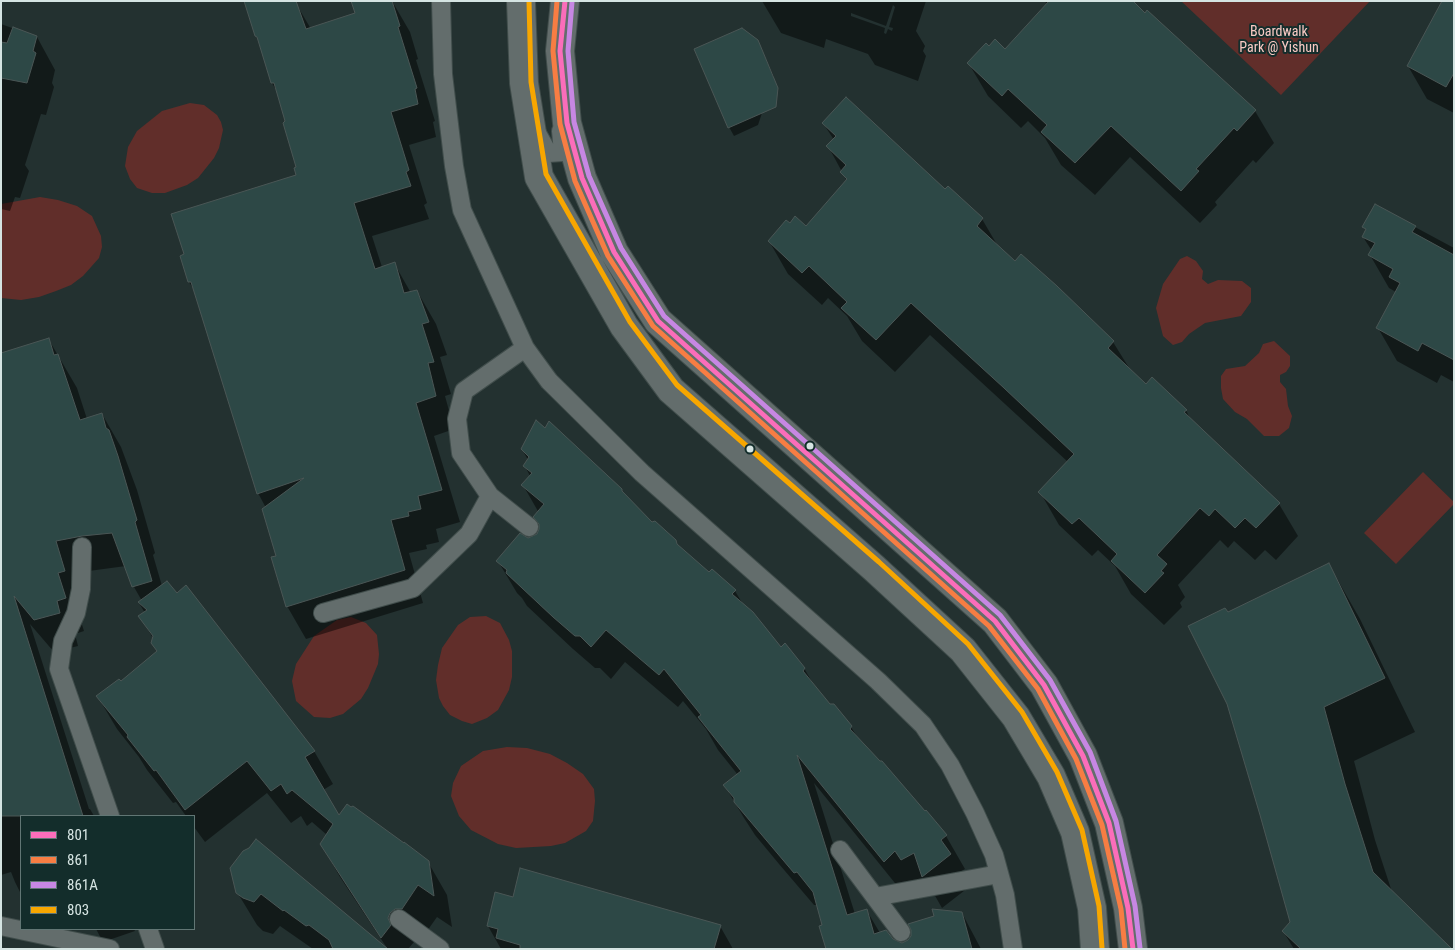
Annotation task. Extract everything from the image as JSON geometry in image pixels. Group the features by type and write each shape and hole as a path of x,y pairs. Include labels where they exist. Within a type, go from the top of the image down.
{"main road":[{"path":"522,1 524,84 539,177 624,326 671,390 874,568 963,650 1016,717 1051,776 1075,832 1092,908 1096,949"},
{"path":"565,1 560,51 567,122 582,178 614,252 658,321 995,621 1044,685 1082,756 1109,823 1128,908 1133,949"}],"lane":[{"path":"441,1 443,74 454,166 462,210 525,348 549,381 642,473 878,681 923,725 950,765 994,855 1005,895 1013,949"},
{"path":"531,121 548,153 563,152 561,130 567,122"},
{"path":"525,348 464,391 457,419 461,452 490,496 529,527"},
{"path":"323,612 413,588 469,534 490,496"},
{"path":"82,547 81,590 76,613 63,641 59,669 110,815"},
{"path":"840,850 901,932"},
{"path":"875,897 999,874"},
{"path":"399,919 440,949"},
{"path":"1,926 110,949"},
{"path":"148,930 155,949"}],"green space":[{"name":"Boardwalk Park @ Yishun","path":"1181,1 1370,1 1281,95"},
{"path":"190,103 204,105 217,115 221,122 223,130 219,148 214,158 198,178 187,185 165,193 152,193 137,188 130,179 125,166 128,147 137,131 162,111"},
{"path":"40,197 77,206 92,216 101,236 102,247 99,258 83,276 71,285 39,297 21,300 1,298 1,204"},
{"path":"1187,256 1196,261 1203,271 1202,279 1208,284 1218,280 1242,281 1251,288 1251,302 1241,316 1205,323 1189,334 1182,342 1173,345 1163,336 1156,308 1163,284 1180,259"},
{"path":"1274,341 1290,356 1290,366 1286,372 1280,375 1280,382 1286,389 1288,406 1292,416 1289,428 1279,436 1264,436 1247,419 1235,412 1223,399 1221,376 1226,369 1245,366 1259,353 1263,344"},
{"path":"1423,472 1454,504 1396,564 1364,533"},
{"path":"486,616 500,623 509,640 512,651 512,677 509,690 498,710 487,718 472,724 450,715 439,698 436,680 442,648 458,625 470,617"},
{"path":"351,617 366,623 377,635 378,664 361,699 343,714 330,718 314,717 296,701 292,681 296,664 314,636 337,620"},
{"path":"507,747 527,748 550,754 583,774 594,789 595,801 593,821 586,831 565,843 551,846 516,848 498,844 471,830 459,816 451,796 453,783 461,766 483,751"}],"building":[{"path":"244,1 296,1 306,29 355,13 351,1 392,1 417,88 415,89 418,104 391,112 409,170 406,172 411,186 354,203 375,269 395,262 404,293 417,290 429,322 422,324 434,362 428,363 436,396 416,403 442,490 418,496 421,509 408,512 409,516 391,520 405,570 286,607 271,557 276,556 262,509 304,478 257,494 191,282 188,282 180,256 184,254 171,214 296,175 294,168 296,167 283,123 285,121 274,83 271,83"},
{"path":"1049,1 1133,1 1145,13 1147,10 1256,110 1237,131 1234,128 1196,169 1199,171 1181,191 1111,126 1075,163 1041,132 1047,125 1008,89 1002,96 967,63 986,43 989,46 995,39 1005,49"},
{"path":"1442,1 1454,1 1454,73 1446,87 1407,66"},
{"path":"13,27 37,36 33,51 36,53 27,83 1,78 1,42 7,43"},
{"path":"742,28 758,40 778,88 776,107 728,128 694,49"},
{"path":"846,97 945,189 948,186 983,218 977,226 1015,261 1021,254 1057,286 1114,341 1108,348 1146,384 1152,377 1187,410 1184,412 1280,503 1256,528 1245,518 1235,528 1215,509 1209,516 1200,508 1157,555 1167,564 1161,571 1164,573 1145,593 1111,561 1117,554 1079,518 1072,524 1038,492 1074,454 1004,388 911,303 876,340 841,308 847,302 809,266 802,273 768,241 786,220 790,223 795,216 806,226 847,179 840,172 846,165 826,146 836,136 822,123"},
{"path":"1375,204 1416,226 1412,232 1454,255 1454,360 1422,343 1418,351 1376,328 1400,283 1389,277 1393,269 1368,255 1375,243 1362,237 1366,229 1362,227"},
{"path":"49,338 54,355 58,354 80,420 102,413 118,456 137,520 135,522 152,581 132,587 112,533 82,536 56,541 65,571 58,573 66,598 57,601 60,613 34,620 14,596 83,815 1,816 1,353"},
{"path":"536,420 545,428 549,421 622,489 652,522 655,521 676,540 677,544 709,572 712,569 736,590 732,594 753,612 781,647 785,643 805,668 803,671 830,704 834,704 852,726 850,729 882,761 947,835 941,840 951,854 922,877 914,853 901,860 895,851 884,862 797,755 847,915 867,909 874,934 886,930 893,939 902,943 911,936 908,924 934,916 932,909 962,912 972,949 826,949 819,926 822,925 813,892 797,872 794,873 734,802 734,798 723,785 741,771 698,717 701,715 664,669 659,675 606,630 591,647 580,636 575,636 553,617 506,573 507,570 496,561 520,533 528,538 537,534 539,529 539,524 533,517 544,504 521,485 532,473 523,466 529,457 521,449"},
{"path":"1329,563 1385,678 1324,707 1345,784 1373,872 1452,949 1301,949 1282,931 1290,922 1227,704 1188,626 1225,608 1228,612"},
{"path":"167,581 177,593 186,585 315,751 305,757 339,815 347,804 351,807 353,806 429,861 434,896 418,885 402,909 395,909 390,913 388,918 391,925 381,938 320,844 333,824 292,790 287,794 281,784 271,791 247,761 185,810 156,770 154,771 96,696 119,679 121,681 157,651 151,643 153,636 138,616 147,610 138,602"},
{"path":"256,839 388,949 333,949 329,940 309,925 306,926 283,911 261,894 254,902 236,893 230,868 243,851 249,848"},
{"path":"520,868 721,925 714,949 520,949 520,945 496,938 498,929 487,926 495,892 513,897"}],"transit line":[{"name":"803","path":"529,1 531,82 546,174 630,322 677,385 879,562 968,644 1022,712 1057,772 1082,830 1099,906 1102,948"},
{"name":"861","path":"557,1 553,51 560,124 575,181 608,256 653,326 989,626 1038,689 1076,759 1102,825 1121,909 1125,949"},
{"name":"801","path":"565,1 560,51 567,123 582,178 614,252 658,321 995,621 1044,685 1083,756 1109,823 1128,908 1133,949"},
{"name":"861A","path":"572,2 568,51 574,122 589,176 621,248 664,316 1000,615 1050,680 1090,752 1116,821 1135,906 1140,948"}]}
